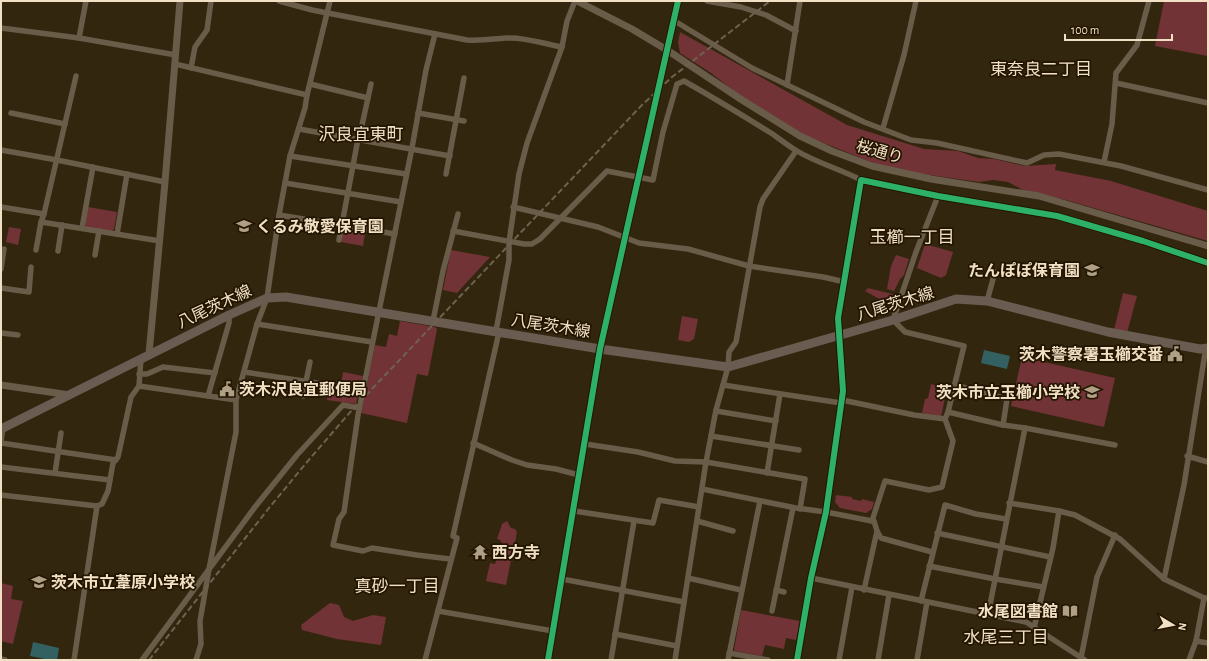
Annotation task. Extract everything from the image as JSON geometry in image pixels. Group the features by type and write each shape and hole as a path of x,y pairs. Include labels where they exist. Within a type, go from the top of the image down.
{"main road":[{"name":"八尾茨木線","path":"2,429 149,354 267,298 286,297 378,313 728,367 893,320 954,300 986,301 1108,332 1200,349 1207,348"}],"street":[{"path":"79,38 86,1"},
{"path":"149,354 180,1"},
{"path":"191,68 195,47 207,30 211,1"},
{"path":"279,1 312,10 477,41 518,38 562,47"},
{"path":"196,660 201,644 200,621 209,569 236,432 236,400 267,298 279,215 290,156 305,108 330,1"},
{"path":"425,660 450,559 457,538 453,536 498,331 509,260 509,242 513,207 519,174 527,143 562,47 567,21 576,1"},
{"name":"桜通り","path":"576,1 632,29 800,136 832,151 872,166 931,179 1039,196 1208,246"},
{"path":"548,660 600,348 678,1"},
{"path":"707,1 741,7 766,15 796,31"},
{"path":"787,85 800,1"},
{"path":"883,128 904,55 916,1"},
{"path":"1104,162 1112,124 1116,73 1137,44 1149,1"},
{"path":"673,20 752,68 864,122 911,140 937,143 1027,162 1044,155 1059,154 1104,162 1208,190"},
{"path":"1,28 79,38 176,55"},
{"path":"435,34 426,70 412,148 359,408 344,512 339,519 333,545 363,551 372,548 417,556 450,559"},
{"path":"175,64 307,95"},
{"path":"36,250 41,222 76,76"},
{"path":"446,174 464,78"},
{"path":"453,231 509,242 532,244 540,239 607,172 638,176 653,180 663,132 677,84 684,81 776,136 796,151 861,180 938,196 1056,216 1142,241 1208,263"},
{"path":"1116,83 1208,103"},
{"path":"310,84 368,98"},
{"path":"339,240 358,139 371,84"},
{"path":"11,113 65,124"},
{"path":"418,113 464,121"},
{"path":"299,129 450,156"},
{"path":"1,150 165,182"},
{"path":"675,660 706,462 716,411 728,367 729,352 736,342 762,200 796,151"},
{"path":"290,156 406,174"},
{"path":"82,228 93,167"},
{"path":"117,234 127,174"},
{"path":"797,660 826,512 842,402 842,365 838,318 861,180"},
{"path":"285,182 401,202"},
{"path":"872,521 884,481 929,490 942,487 953,441 945,419 964,346 905,332 893,320 916,252 938,196"},
{"path":"1,207 44,214"},
{"path":"513,207 598,227 639,242 688,249 749,266 824,277 845,282"},
{"path":"433,321 443,271 458,214"},
{"path":"279,215 394,234"},
{"path":"41,222 160,241"},
{"path":"58,251 62,225"},
{"path":"95,255 99,231"},
{"path":"1,269 4,249"},
{"path":"1,288 29,292 31,267"},
{"path":"986,301 995,272"},
{"path":"208,396 229,323 229,315"},
{"path":"258,324 372,342"},
{"path":"1,333 18,335"},
{"path":"1164,579 1182,491 1207,348"},
{"path":"1,495 97,506 102,504 108,491 113,463 118,457 131,397 139,386 141,358"},
{"path":"304,396 310,362"},
{"path":"140,374 147,374 163,367 215,373"},
{"path":"244,372 363,390"},
{"path":"1,385 70,395"},
{"path":"723,385 842,402 945,419"},
{"path":"955,385 1007,399 1003,425"},
{"path":"139,386 236,400"},
{"path":"767,473 780,394"},
{"path":"142,660 259,501 297,455 343,405 359,408"},
{"path":"716,411 776,421"},
{"path":"948,412 1003,425 1115,445"},
{"path":"988,615 1024,428"},
{"path":"2,429 1,442 116,460"},
{"path":"55,473 61,433"},
{"path":"711,436 799,450"},
{"path":"474,443 527,465 556,469 579,475"},
{"path":"585,444 638,452 675,462 706,462 805,479 800,509"},
{"path":"1187,456 1208,462"},
{"path":"1,467 110,480"},
{"path":"702,489 793,508 826,512 874,521 881,538 932,552"},
{"path":"574,511 653,523 659,500 699,507"},
{"path":"728,660 760,501"},
{"path":"1009,503 1075,515 1115,535 1164,579 1206,598 1196,640 1189,660"},
{"path":"917,660 929,566 944,505 976,514 1006,519"},
{"path":"74,660 97,506"},
{"path":"772,611 793,508"},
{"path":"1034,628 1059,511"},
{"path":"611,660 634,521"},
{"path":"697,521 734,531"},
{"path":"864,590 877,531"},
{"path":"937,533 1050,557"},
{"path":"812,578 864,590 1026,622 1083,659 1097,577 1115,535"},
{"path":"929,566 995,580 1043,588"},
{"path":"688,578 742,590"},
{"path":"562,579 684,602"},
{"path":"839,660 852,587"},
{"path":"776,590 784,592"},
{"path":"878,660 889,595"},
{"path":"438,611 553,631"},
{"path":"615,634 677,646"},
{"path":"1196,640 1208,643"},
{"path":"729,653 768,660"},
{"path":"1,659 5,660"}],"shaded area":[{"path":"1164,1 1208,1 1208,56 1155,46"},
{"path":"680,32 847,125 924,149 958,151 978,158 994,159 1025,166 1056,164 1055,170 1111,181 1208,211 1208,241 1066,200 1023,190 1008,182 993,180 979,182 908,172 876,164 804,135 738,94 711,73 680,53 678,42"},
{"path":"88,207 117,212 114,229 112,231 87,228 85,225"},
{"path":"9,227 21,229 18,245 6,242"},
{"path":"346,230 365,233 363,246 341,242 343,231"},
{"path":"925,244 953,252 946,275 941,278 917,268"},
{"path":"451,250 490,257 457,293 443,290"},
{"path":"896,255 909,259 904,275 900,279 894,291 887,289 891,266"},
{"path":"868,288 896,295 894,302 883,301 865,291"},
{"path":"1123,293 1137,296 1127,333 1114,330"},
{"path":"682,316 698,319 694,339 689,342 678,340"},
{"path":"400,321 435,327 437,329 428,376 417,374 407,423 361,413 375,345 386,347 389,334 397,336"},
{"path":"1022,357 1115,378 1104,427 1011,406"},
{"path":"343,372 363,376 362,384 358,387 341,384"},
{"path":"931,384 947,388 941,417 922,413 925,399 928,398"},
{"path":"329,388 356,392 358,395 356,404 327,400"},
{"path":"836,495 852,497 852,499 861,501 862,499 874,502 872,509 866,513 840,508 835,502"},
{"path":"507,521 511,528 515,529 517,532 506,585 486,581 490,563 495,564 502,543 497,539 502,524"},
{"path":"1,583 13,586 11,599 23,601 13,644 1,641"},
{"path":"330,603 339,605 344,617 353,621 373,615 386,617 381,645 337,639 302,630 301,625"},
{"path":"741,610 800,621 796,640 786,638 784,649 765,645 762,656 735,651"}],"water":[{"path":"984,350 1010,356 1007,369 981,363"},
{"path":"33,642 59,648 57,660 30,656"}],"railway":[{"path":"149,660 269,508 352,410 642,105 672,77 770,1"}],"cycle path":[{"path":"548,660 600,349 678,1"},
{"path":"797,660 811,578 826,512 843,391 838,318 861,180 938,196 1057,216 1143,241 1208,263"}],"place":[{"name":"くるみ敬愛保育園","path":"244,226"},
{"name":"たんぽぽ保育園","path":"1092,270"},
{"name":"茨木警察署玉櫛交番","path":"1175,354"},
{"name":"茨木沢良宜郵便局","path":"227,389"},
{"name":"茨木市立玉櫛小学校","path":"1092,392"},
{"name":"西方寺","path":"480,552"},
{"name":"茨木市立葦原小学校","path":"39,582"},
{"name":"水尾図書館","path":"1070,611"}],"district":[{"name":"東奈良二丁目","path":"1041,69"},
{"name":"沢良宜東町","path":"361,134"},
{"name":"玉櫛一丁目","path":"912,237"},
{"name":"真砂一丁目","path":"397,586"},
{"name":"水尾三丁目","path":"1006,637"}]}
